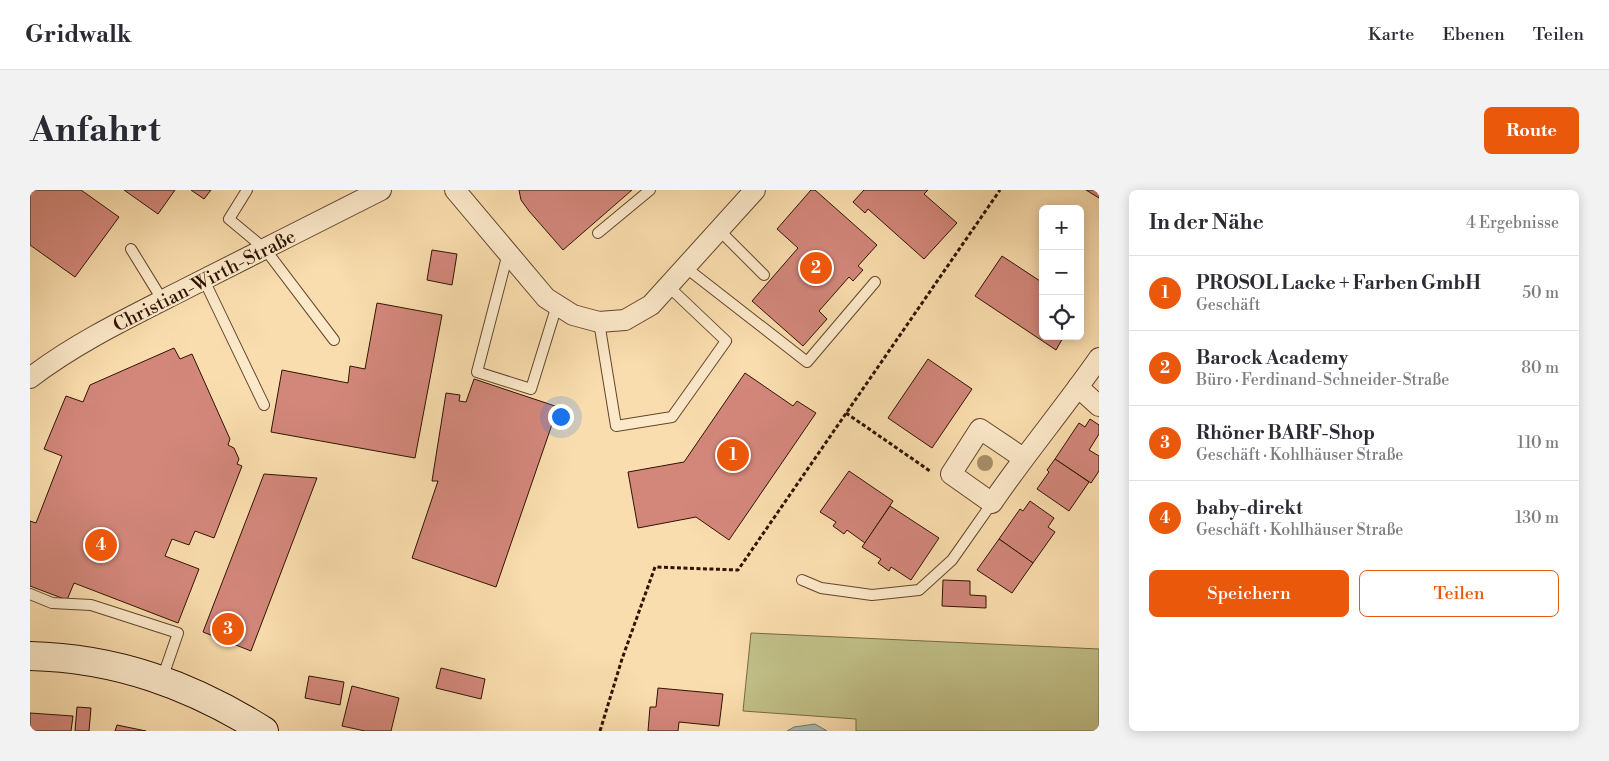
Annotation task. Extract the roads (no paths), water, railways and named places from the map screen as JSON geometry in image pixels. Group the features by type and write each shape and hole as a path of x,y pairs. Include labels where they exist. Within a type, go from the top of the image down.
{"main road":[{"path":"30,656 80,659 142,673 179,686 236,713 264,731"}],"street":[{"name":"Christian-Wirth-Straße","path":"30,378 79,345 381,190"},
{"path":"456,190 546,298 572,315 599,322 625,320 651,305 755,190"},
{"path":"1023,458 980,429 951,474 992,503 1023,458 1099,358"},
{"path":"1078,387 1099,406"}],"lane":[{"path":"247,190 229,219 264,249 334,340"},
{"path":"598,233 650,190"},
{"path":"719,230 764,275"},
{"path":"131,249 162,301"},
{"path":"508,252 477,372 530,390 557,305"},
{"path":"685,267 807,362 876,282"},
{"path":"204,280 264,404"},
{"path":"599,322 616,426 672,417 726,341 668,286"},
{"path":"802,580 821,588 872,595 919,590 952,560 992,503"},
{"path":"30,594 52,603 91,605 178,633 162,680"}],"place":[{"name":"Barock Academy","path":"816,268"},
{"name":"PROSOL Lacke + Farben GmbH","path":"733,455"},
{"name":"baby-direkt","path":"101,545"},
{"name":"Rhöner BARF-Shop","path":"228,629"}]}
